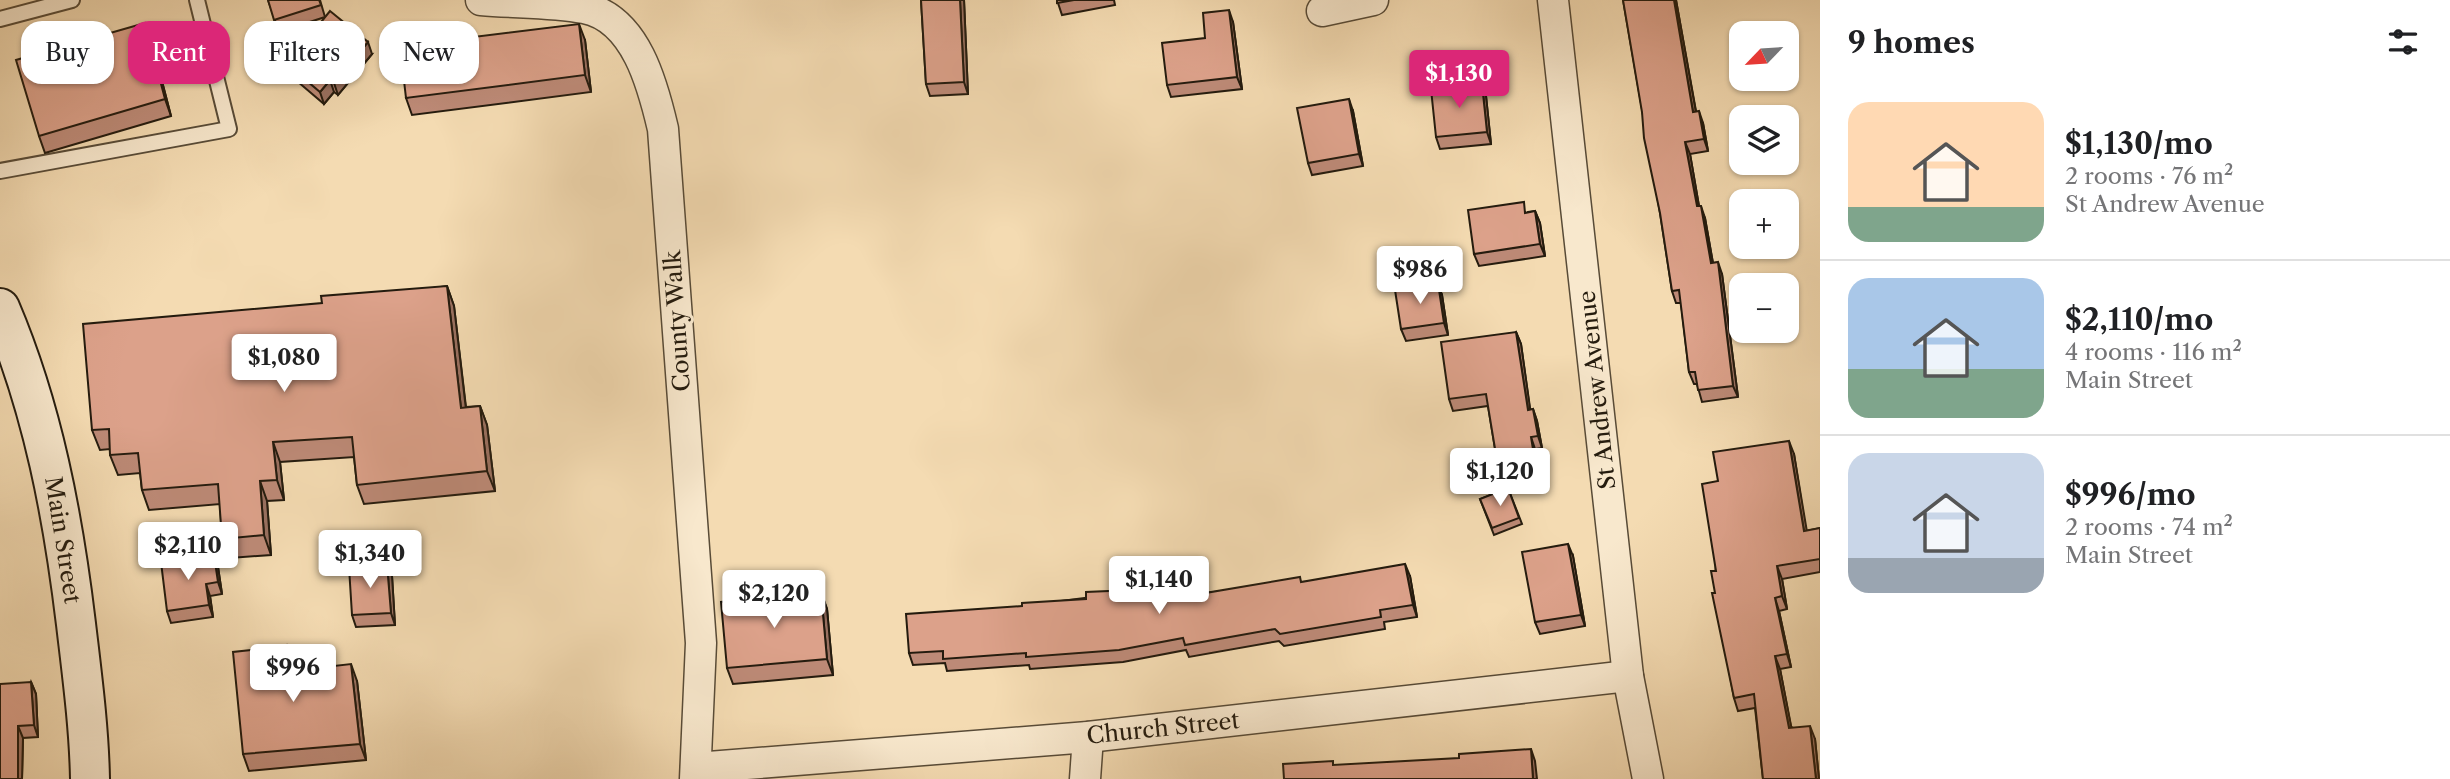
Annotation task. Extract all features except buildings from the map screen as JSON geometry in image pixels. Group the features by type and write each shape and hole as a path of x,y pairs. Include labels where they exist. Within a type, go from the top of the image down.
{"main road":[{"name":"Main Street","path":"0,308 15,343 53,473 67,551 90,779"}],"street":[{"name":"County Walk","path":"481,0 586,8 608,19 624,34 637,54 654,91 663,129 701,643 695,774"},
{"path":"1322,11 1373,0"},
{"name":"St Andrew Avenue","path":"1553,0 1628,676 1648,779"},
{"name":"Church Street","path":"695,774 1088,737 1628,676"},
{"path":"1085,779 1088,737"}],"lane":[{"path":"0,19 72,0"},
{"path":"0,170 229,129 197,0"}]}
